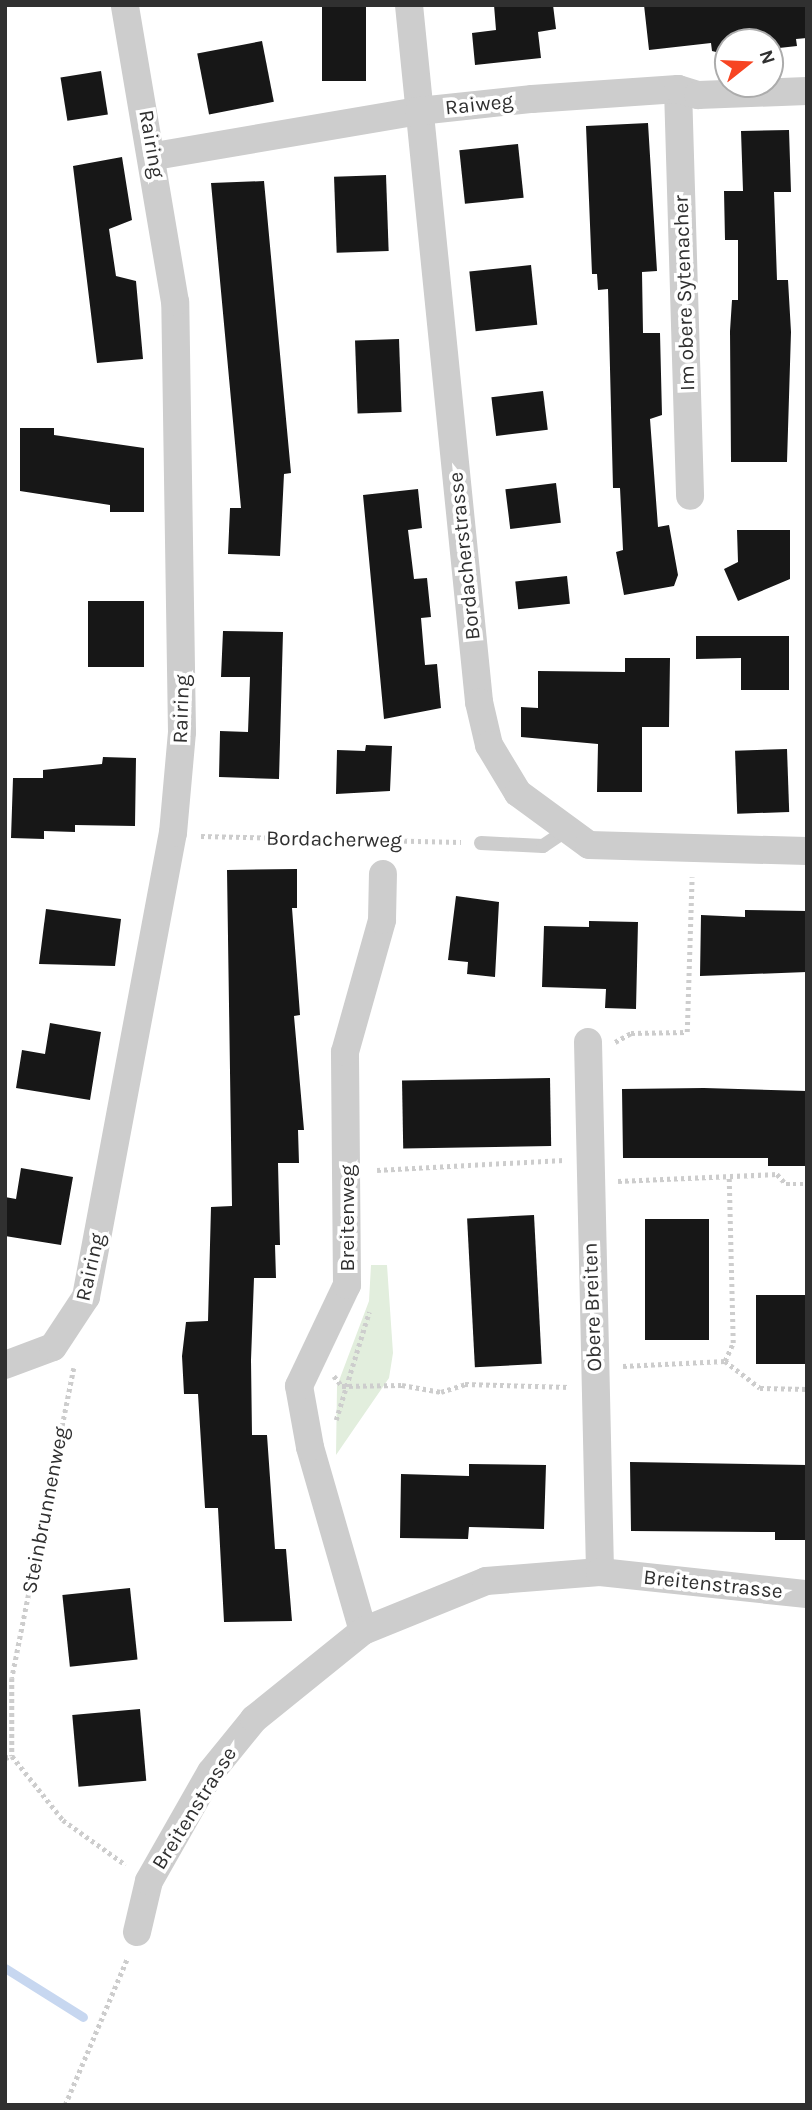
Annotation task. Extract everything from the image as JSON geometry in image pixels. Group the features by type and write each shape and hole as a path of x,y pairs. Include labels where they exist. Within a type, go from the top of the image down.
{"street":[{"name":"Rairing","path":"5,1365 53,1347 70,1329 91,1271 173,833 182,732 179,361 155,156 125,5"},
{"name":"Bordacherstrasse","path":"409,5 479,702 489,745 518,793 564,832 605,849 807,851"},
{"name":"Raiweg","path":"155,156 419,111 678,89 698,94 807,90"},
{"name":"Im obere Sytenacher","path":"678,89 690,496"},
{"name":"Breitenweg","path":"363,1631 310,1447 299,1386 347,1285 345,1052 382,920 383,874"},
{"name":"Obere Breiten","path":"588,1051 600,1572"},
{"name":"Breitenstrasse","path":"137,1932 149,1881 212,1772 254,1719 363,1631 486,1581 600,1572 807,1594"}],"lane":[{"path":"481,843 543,846 564,832"}],"path":[{"name":"Bordacherweg","path":"215,836 452,841"},
{"path":"588,1051 631,1033 687,1032 693,850"},
{"path":"377,1170 552,1160"},
{"path":"589,1182 777,1174 786,1184 807,1184"},
{"path":"725,1361 733,1343 729,1175"},
{"name":"Steinbrunnenweg","path":"12,1756 12,1678 76,1354 70,1329"},
{"path":"594,1367 725,1361 760,1388 807,1389"},
{"path":"340,1383 441,1392 466,1384 570,1388"},
{"path":"5,1758 12,1756 63,1820 149,1881"},
{"path":"65,2105 106,2021 137,1932"}],"green space":[{"path":"371,1265 387,1265 393,1353 389,1378 336,1455 337,1386 369,1301"}],"building":[{"path":"322,5 366,5 366,81 322,81"},
{"path":"494,5 553,5 556,29 538,32 541,58 475,65 472,33 496,30"},
{"path":"644,5 807,5 807,38 796,39 797,46 784,47 784,28 714,28 714,52 711,43 649,50"},
{"path":"262,41 274,102 209,114 197,54"},
{"path":"101,71 108,114 67,121 61,77"},
{"path":"648,123 657,271 642,272 643,333 660,333 662,415 650,419 658,527 669,525 678,575 674,586 624,595 616,552 623,550 620,488 613,488 608,289 598,290 597,274 592,274 586,126"},
{"path":"789,130 791,192 774,192 777,280 788,280 791,332 787,462 731,462 730,331 732,300 738,300 738,240 725,240 724,191 743,191 741,131"},
{"path":"518,144 524,198 465,204 459,150"},
{"path":"122,157 132,220 109,229 116,276 136,281 143,359 97,363 73,166"},
{"path":"386,175 389,251 337,253 334,177"},
{"path":"264,181 291,473 284,474 280,556 228,554 230,508 241,508 211,183"},
{"path":"531,265 537,325 476,331 469,271"},
{"path":"399,339 402,412 358,413 355,341"},
{"path":"543,391 548,430 496,436 491,397"},
{"path":"20,428 54,428 54,435 144,448 144,512 110,512 110,505 20,491"},
{"path":"556,483 561,523 510,529 505,489"},
{"path":"418,489 422,528 408,530 414,579 427,578 431,617 421,618 425,665 437,664 441,708 384,719 363,495"},
{"path":"737,530 790,530 790,579 738,601 724,569 738,562"},
{"path":"567,576 570,604 518,609 515,581"},
{"path":"88,601 144,601 144,667 88,667"},
{"path":"223,631 283,632 279,779 219,777 220,731 248,732 250,677 221,677"},
{"path":"696,636 789,636 789,690 741,690 741,658 696,659"},
{"path":"625,658 670,658 669,727 642,727 642,792 597,792 598,744 521,737 521,707 538,708 538,671 625,672"},
{"path":"366,745 392,746 390,791 336,794 337,750 365,751"},
{"path":"787,749 789,812 737,814 735,751"},
{"path":"103,757 136,758 135,826 75,825 75,832 44,831 44,839 11,838 13,778 43,778 43,770 102,764"},
{"path":"297,869 297,908 292,908 300,1015 294,1016 304,1130 298,1130 299,1163 278,1163 280,1245 275,1245 276,1278 254,1278 251,1360 252,1435 267,1435 275,1549 286,1549 292,1621 224,1622 218,1508 205,1508 198,1394 184,1394 182,1356 186,1322 208,1321 211,1207 232,1206 227,870"},
{"path":"456,896 499,902 495,977 467,974 468,962 448,960"},
{"path":"46,909 121,919 115,966 39,964"},
{"path":"745,910 807,911 807,972 700,976 701,915 745,917"},
{"path":"589,921 638,922 636,1009 605,1008 606,989 542,987 544,926 589,927"},
{"path":"50,1023 101,1032 90,1100 16,1088 22,1050 45,1054"},
{"path":"550,1078 551,1146 403,1149 402,1081"},
{"path":"622,1089 807,1091 807,1166 768,1166 768,1158 623,1158"},
{"path":"21,1168 73,1177 61,1245 5,1236 5,1197 16,1199"},
{"path":"534,1215 542,1364 475,1367 467,1219"},
{"path":"645,1219 709,1219 709,1340 645,1340"},
{"path":"756,1295 807,1295 807,1364 756,1364"},
{"path":"630,1462 807,1465 807,1540 775,1540 775,1532 631,1531"},
{"path":"469,1464 546,1465 544,1529 469,1527 468,1539 400,1538 401,1474 469,1476"},
{"path":"130,1588 138,1660 70,1667 62,1595"},
{"path":"140,1709 146,1781 79,1787 72,1715"}],"waterway":[{"path":"5,1968 83,2017"}]}
